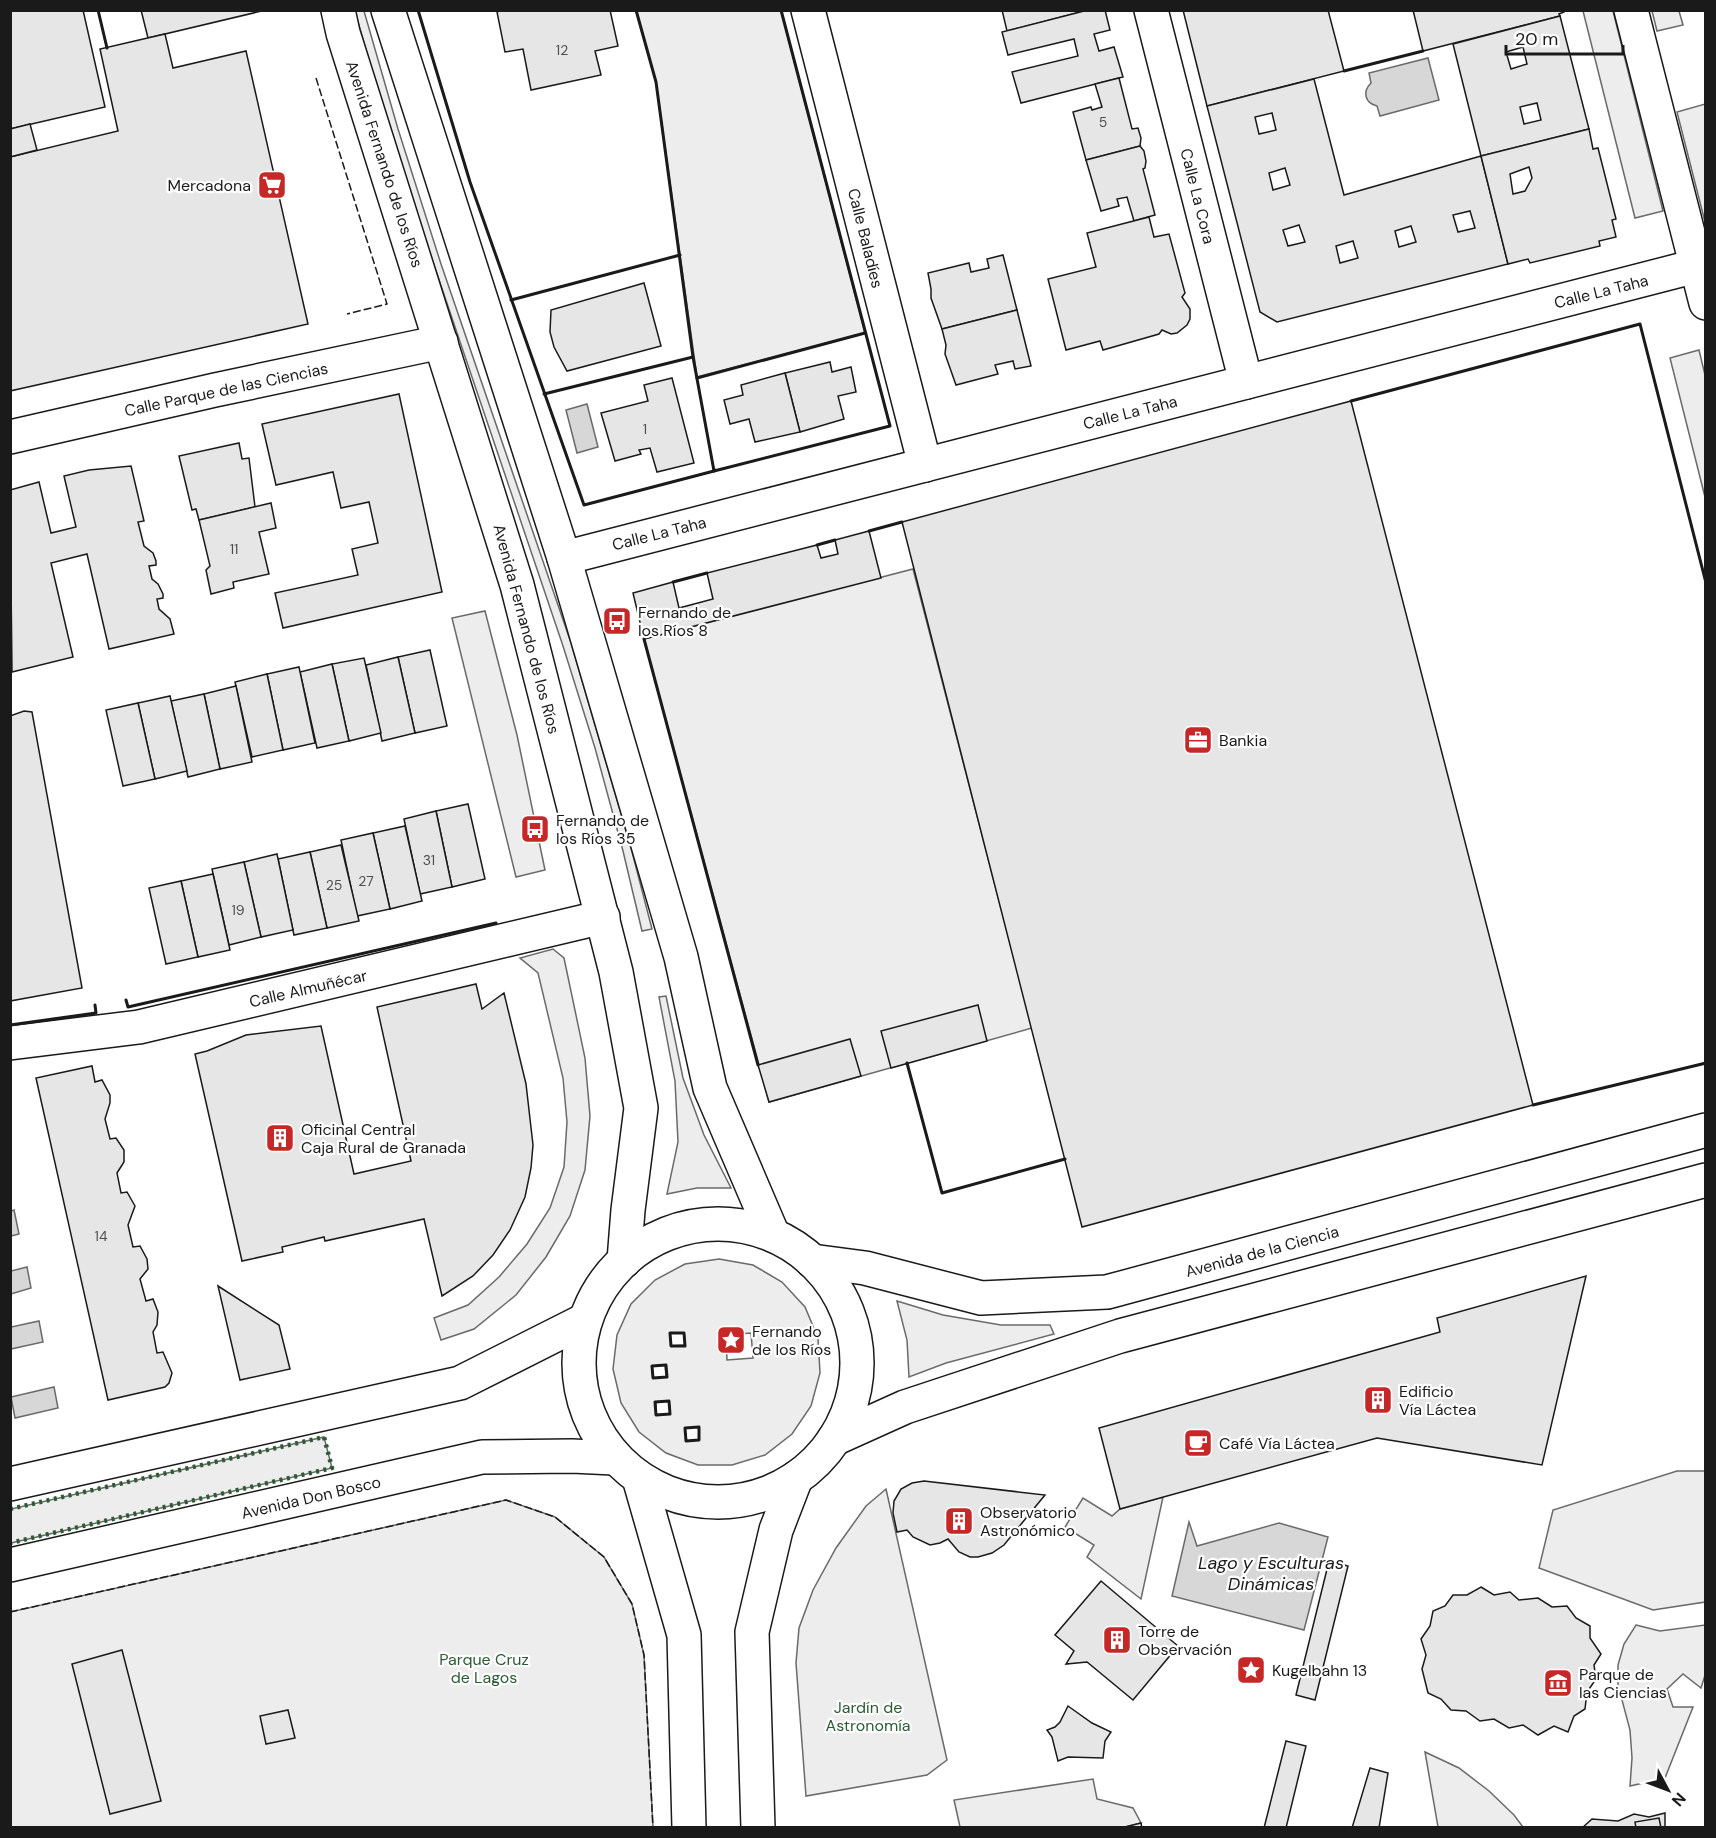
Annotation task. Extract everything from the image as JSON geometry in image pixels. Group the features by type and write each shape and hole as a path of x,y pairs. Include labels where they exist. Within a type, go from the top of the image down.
{"main road":[{"name":"Avenida Fernando de los Ríos","path":"338,10 343,33 517,585 616,972 641,1108 624,1261"},
{"path":"388,10 564,558 681,957 710,1088 773,1236"},
{"name":"Calle Baladíes","path":"808,10 925,465"},
{"name":"Calle La Cora","path":"1151,10 1246,382"},
{"path":"1630,10 1706,303"},
{"name":"Calle La Taha","path":"564,558 1696,266"},
{"name":"Calle Parque de las Ciencias","path":"10,437 441,342"},
{"name":"Calle Almuñécar","path":"10,1043 139,1027 603,917"},
{"name":"Avenida de la Ciencia","path":"812,1261 865,1268 981,1298 1107,1292 1706,1130"},
{"path":"834,1439 905,1407 1120,1336 1706,1180"},
{"path":"728,1224 773,1236 793,1246 812,1261 842,1300 854,1336 857,1364 854,1391 846,1416 834,1439 817,1461 796,1478 768,1493 738,1501 691,1500 663,1492 626,1468 593,1426 582,1396 578,1359 585,1320 600,1289 624,1261 650,1242 679,1230 703,1225 728,1224"},
{"path":"10,1484 460,1383 585,1320"},
{"name":"Avenida Don Bosco","path":"10,1565 482,1457 572,1456 626,1468"},
{"path":"626,1468 684,1635 689,1827"},
{"path":"758,1827 752,1632 776,1530 796,1478"}],"shaded area":[{"path":"355,11 364,11 398,129 441,264 571,643 631,848 652,929 642,931 595,748 563,646 389,132"},
{"path":"636,11 781,11 865,333 697,377 656,82"},
{"path":"1583,11 1613,11 1663,211 1635,218"},
{"path":"1652,11 1679,11 1683,25 1657,31"},
{"path":"1706,105 1705,222 1677,112"},
{"path":"1699,350 1705,375 1705,497 1670,358"},
{"path":"913,569 1032,1028 769,1102 644,639"},
{"path":"485,611 517,735 545,870 516,877 452,618"},
{"path":"553,949 564,958 585,1058 590,1116 585,1170 570,1216 546,1257 516,1295 474,1329 441,1340 434,1318 468,1305 499,1277 527,1244 550,1208 564,1167 567,1122 563,1078 538,973 520,958"},
{"path":"666,996 683,1078 704,1135 731,1188 697,1188 667,1194 678,1142 675,1081 659,997"},
{"path":"719,1259 753,1265 782,1282 805,1307 818,1338 820,1373 811,1406 792,1434 765,1455 732,1465 698,1465 666,1453 639,1432 621,1403 613,1369 617,1335 631,1304 655,1280 685,1264","holes":["670,1333 684,1333 685,1345 671,1346","751,1333 753,1358 727,1360 726,1335","665,1365 666,1377 653,1378 652,1366","669,1401 670,1414 656,1415 656,1402","699,1427 699,1440 686,1441 685,1428"]},
{"path":"897,1301 943,1315 1001,1325 1050,1325 1054,1334 946,1363 909,1377 907,1340"},
{"path":"324,1437 332,1468 11,1543 11,1509"},
{"path":"1677,1471 1705,1471 1705,1602 1653,1610 1539,1568 1553,1510"},
{"name":"Jardín de Astronomía","path":"886,1489 947,1760 927,1775 806,1796 796,1663 799,1628 813,1590 836,1548 866,1506"},
{"path":"1163,1497 1141,1599 1087,1557 1094,1545 1065,1527 1083,1498 1112,1516 1120,1509"},
{"name":"Parque Cruz de Lagos","path":"506,1500 555,1517 604,1557 632,1604 644,1655 653,1827 11,1827 10,1612"},
{"path":"1636,1625 1660,1631 1705,1625 1706,1672 1701,1688 1683,1674 1667,1689 1673,1707 1693,1707 1665,1778 1630,1786 1632,1758 1630,1730 1618,1685 1618,1665 1624,1644"},
{"path":"1425,1752 1459,1768 1489,1791 1523,1827 1438,1827"},
{"path":"1093,1779 1097,1799 1133,1808 1141,1823 1121,1828 960,1827 954,1800"}],"water":[{"path":"1428,58 1439,100 1380,116 1377,106 1366,97 1366,90 1371,83 1369,73"},
{"path":"587,404 598,447 577,453 566,410"},
{"path":"14,1210 19,1234 11,1236 11,1211"},
{"path":"27,1267 31,1288 11,1294 11,1271"},
{"path":"39,1321 43,1342 11,1349 11,1327"},
{"path":"54,1387 58,1408 15,1418 11,1397"},
{"name":"Lago y Esculturas Dinámicas","path":"1189,1522 1197,1546 1279,1523 1328,1537 1304,1630 1172,1596"}],"building":[{"path":"10,10 83,10 105,107 10,129"},
{"path":"141,10 266,10 148,38"},
{"path":"502,10 610,10 618,46 595,51 601,75 531,90 523,49 505,52 497,12"},
{"path":"1002,10 1088,10 1007,31"},
{"path":"1088,10 1105,10 1110,30 1094,34 1099,51 1114,47 1123,77 1021,103 1012,72 1078,56 1074,39 1008,55 1002,32"},
{"path":"1183,10 1328,10 1344,71 1207,106"},
{"path":"1413,10 1564,10 1564,12 1559,14 1560,16 1423,51"},
{"path":"1560,16 1589,129 1481,156 1453,44","holes":["1523,47 1527,64 1511,69 1506,52","1537,103 1541,120 1524,124 1520,107"]},
{"path":"165,34 173,68 246,51 308,324 10,391 10,157 118,131 100,49"},
{"path":"1119,78 1132,129 1138,128 1141,138 1140,146 1086,160 1073,112 1091,107 1092,110 1102,107 1095,84"},
{"path":"1314,79 1344,195 1481,156 1508,264 1277,322 1260,312 1207,106","holes":["1272,113 1276,130 1259,134 1255,117","1285,168 1290,185 1273,190 1269,173","1470,211 1475,228 1458,232 1453,215","1299,225 1305,242 1288,246 1283,230","1411,226 1416,242 1399,247 1395,231","1353,241 1358,258 1340,263 1336,246"]},
{"path":"30,124 37,150 10,157 10,129"},
{"path":"1589,129 1593,149 1598,148 1616,219 1612,220 1616,237 1599,241 1600,246 1530,263 1528,259 1508,264 1481,156","holes":["1529,167 1532,178 1525,191 1513,194 1510,174"]},
{"path":"1140,146 1144,151 1146,161 1143,169 1155,215 1134,221 1127,197 1117,199 1119,206 1101,211 1086,160"},
{"path":"1149,217 1154,237 1169,234 1185,293 1182,297 1190,309 1190,319 1187,325 1177,333 1171,334 1162,330 1159,334 1103,350 1100,341 1066,350 1048,279 1096,267 1087,233"},
{"path":"1003,255 1017,310 942,329 931,298 928,273 969,263 971,272 989,268 987,259"},
{"path":"644,283 661,346 567,371 554,347 550,332 551,310"},
{"path":"1017,310 1031,366 1015,369 1013,361 995,365 998,374 956,385 945,354 946,345 942,329"},
{"path":"830,362 832,372 851,367 856,392 838,396 844,419 800,432 785,373"},
{"path":"785,373 800,432 755,442 749,419 730,424 724,400 743,395 741,385"},
{"path":"672,378 694,463 657,472 650,448 639,450 641,454 615,461 601,413 648,401 644,385"},
{"path":"399,394 442,592 283,628 275,593 358,575 352,549 378,543 369,502 341,508 333,472 276,485 262,424"},
{"name":"Bankia","path":"1351,401 1533,1105 1082,1227 902,522"},
{"path":"239,443 242,459 249,458 255,507 199,520 196,509 192,510 179,456"},
{"path":"131,466 144,521 138,522 144,546 153,553 156,561 156,565 149,566 152,579 158,584 163,594 163,598 157,599 159,609 170,619 174,634 109,649 87,554 51,563 73,657 12,672 10,490 39,482 51,533 76,527 64,476 89,470"},
{"path":"271,503 276,528 259,532 269,574 233,582 234,588 211,594 206,570 210,566 199,520"},
{"path":"869,531 881,578 644,639 633,593 673,582 679,608 713,599 707,573 817,545 821,558 838,554 835,540"},
{"path":"430,650 447,726 415,733 398,657"},
{"path":"398,657 415,733 382,741 366,665"},
{"path":"364,658 381,733 349,741 332,664"},
{"path":"332,664 349,741 317,748 300,672"},
{"path":"299,667 315,743 283,750 267,674"},
{"path":"267,674 283,750 252,757 235,682"},
{"path":"236,686 252,762 220,769 204,694"},
{"path":"204,694 220,769 188,777 171,701"},
{"path":"170,696 187,771 155,779 138,703"},
{"path":"138,703 155,779 123,786 106,710"},
{"path":"24,711 32,712 82,988 10,1001 10,716"},
{"path":"468,804 485,879 452,887 436,811"},
{"path":"436,811 452,887 420,894 404,819"},
{"path":"405,826 422,901 390,909 373,833"},
{"path":"373,833 390,909 357,916 341,840"},
{"path":"341,845 359,921 327,928 310,852"},
{"path":"310,852 327,928 294,935 278,859"},
{"path":"277,854 293,930 261,937 244,862"},
{"path":"244,862 261,937 229,945 212,869"},
{"path":"213,874 230,950 198,957 181,881"},
{"path":"181,881 198,957 166,964 149,888"},
{"name":"Oficinal Central Caja Rural de Granada","path":"476,984 482,1009 504,993 526,1084 533,1145 525,1197 510,1230 493,1255 473,1276 442,1296 424,1219 325,1241 324,1237 282,1247 283,1252 242,1261 195,1054 246,1035 321,1026 354,1174 411,1161 377,1007"},
{"path":"978,1005 987,1041 891,1068 881,1031"},
{"path":"850,1039 861,1076 769,1102 758,1065"},
{"path":"92,1066 95,1082 102,1080 110,1095 105,1119 110,1139 116,1138 124,1150 124,1162 117,1173 121,1193 127,1192 135,1206 128,1225 133,1247 140,1246 147,1259 148,1269 140,1279 146,1301 153,1299 158,1312 157,1325 153,1332 157,1353 163,1352 172,1373 165,1387 108,1400 36,1078"},
{"name":"Edificio Vía Láctea","path":"1586,1276 1542,1465 1377,1438 1120,1509 1099,1428 1440,1332 1437,1318"},
{"path":"218,1286 279,1325 290,1369 240,1380"},
{"name":"Observatorio Astronómico","path":"924,1481 1045,1495 1004,1545 992,1553 970,1557 959,1552 948,1539 930,1545 913,1537 907,1530 897,1532 893,1513 894,1501 901,1489 912,1483"},
{"path":"1329,1561 1348,1566 1315,1700 1296,1695"},
{"name":"Torre de Observación","path":"1101,1581 1178,1646 1133,1700 1087,1662 1066,1664 1074,1651 1055,1635"},
{"path":"1481,1587 1494,1595 1510,1592 1519,1600 1538,1598 1552,1607 1567,1606 1576,1618 1590,1626 1590,1638 1601,1654 1594,1665 1596,1679 1587,1692 1585,1709 1574,1716 1568,1732 1554,1726 1538,1735 1523,1725 1509,1728 1494,1719 1480,1721 1466,1711 1451,1710 1441,1699 1428,1693 1422,1669 1426,1655 1421,1639 1430,1626 1433,1611 1445,1606 1453,1595 1467,1595"},
{"path":"122,1650 161,1801 110,1814 72,1664"},
{"path":"1068,1706 1092,1723 1111,1732 1105,1741 1103,1758 1068,1757 1058,1761 1052,1737 1047,1730 1060,1722"},
{"path":"288,1710 295,1738 266,1744 260,1716"},
{"path":"1286,1741 1306,1746 1286,1828 1264,1828"},
{"path":"1370,1768 1388,1773 1379,1828 1352,1828"},
{"path":"1665,1813 1665,1828 1582,1828 1592,1819 1618,1821 1634,1814 1649,1817"},
{"path":"1659,1818 1661,1828 1636,1828 1635,1822"},
{"path":"1141,1823 1142,1828 1121,1828"}],"hedge":[{"path":"10,1509 324,1437 332,1468 10,1543"}],"fence":[{"path":"1704,10 1706,16"},
{"path":"316,78 387,304 347,314"},
{"path":"10,1612 506,1500 555,1517 604,1557 632,1604 644,1655 653,1828"}],"wall":[{"path":"98,10 107,48"},
{"path":"418,10 470,182 584,505 714,471 693,357 656,82 636,10"},
{"path":"714,469 714,471 890,426 781,10"},
{"path":"1344,71 1423,51"},
{"path":"511,300 680,255"},
{"path":"1351,401 1640,324 1706,583"},
{"path":"697,378 865,333"},
{"path":"544,394 693,357"},
{"path":"869,531 902,522"},
{"path":"817,545 835,540"},
{"path":"673,582 707,573"},
{"path":"644,639 758,1065"},
{"path":"126,1000 128,1007 496,923"},
{"path":"10,1025 96,1013 95,1005"},
{"path":"907,1063 942,1193 1065,1159"},
{"path":"1533,1105 1706,1063"},
{"path":"670,1333 684,1333 685,1346 671,1346 670,1333"},
{"path":"666,1365 667,1377 653,1378 652,1366 666,1365"},
{"path":"669,1401 670,1414 656,1415 655,1402 669,1401"},
{"path":"699,1427 699,1440 686,1441 685,1428 699,1427"}],"place":[{"name":"Mercadona","path":"272,185"},
{"name":"Fernando de los Ríos 8","path":"617,621"},
{"name":"Bankia","path":"1198,740"},
{"name":"Fernando de los Ríos 35","path":"535,829"},
{"name":"Oficinal Central Caja Rural de Granada","path":"280,1138"},
{"name":"Fernando de los Ríos","path":"731,1340"},
{"name":"Edificio Vía Láctea","path":"1378,1400"},
{"name":"Café Vía Láctea","path":"1198,1443"},
{"name":"Observatorio Astronómico","path":"959,1521"},
{"name":"Torre de Observación","path":"1117,1640"},
{"name":"Kugelbahn 13","path":"1251,1670"},
{"name":"Parque de las Ciencias","path":"1558,1683"}]}
